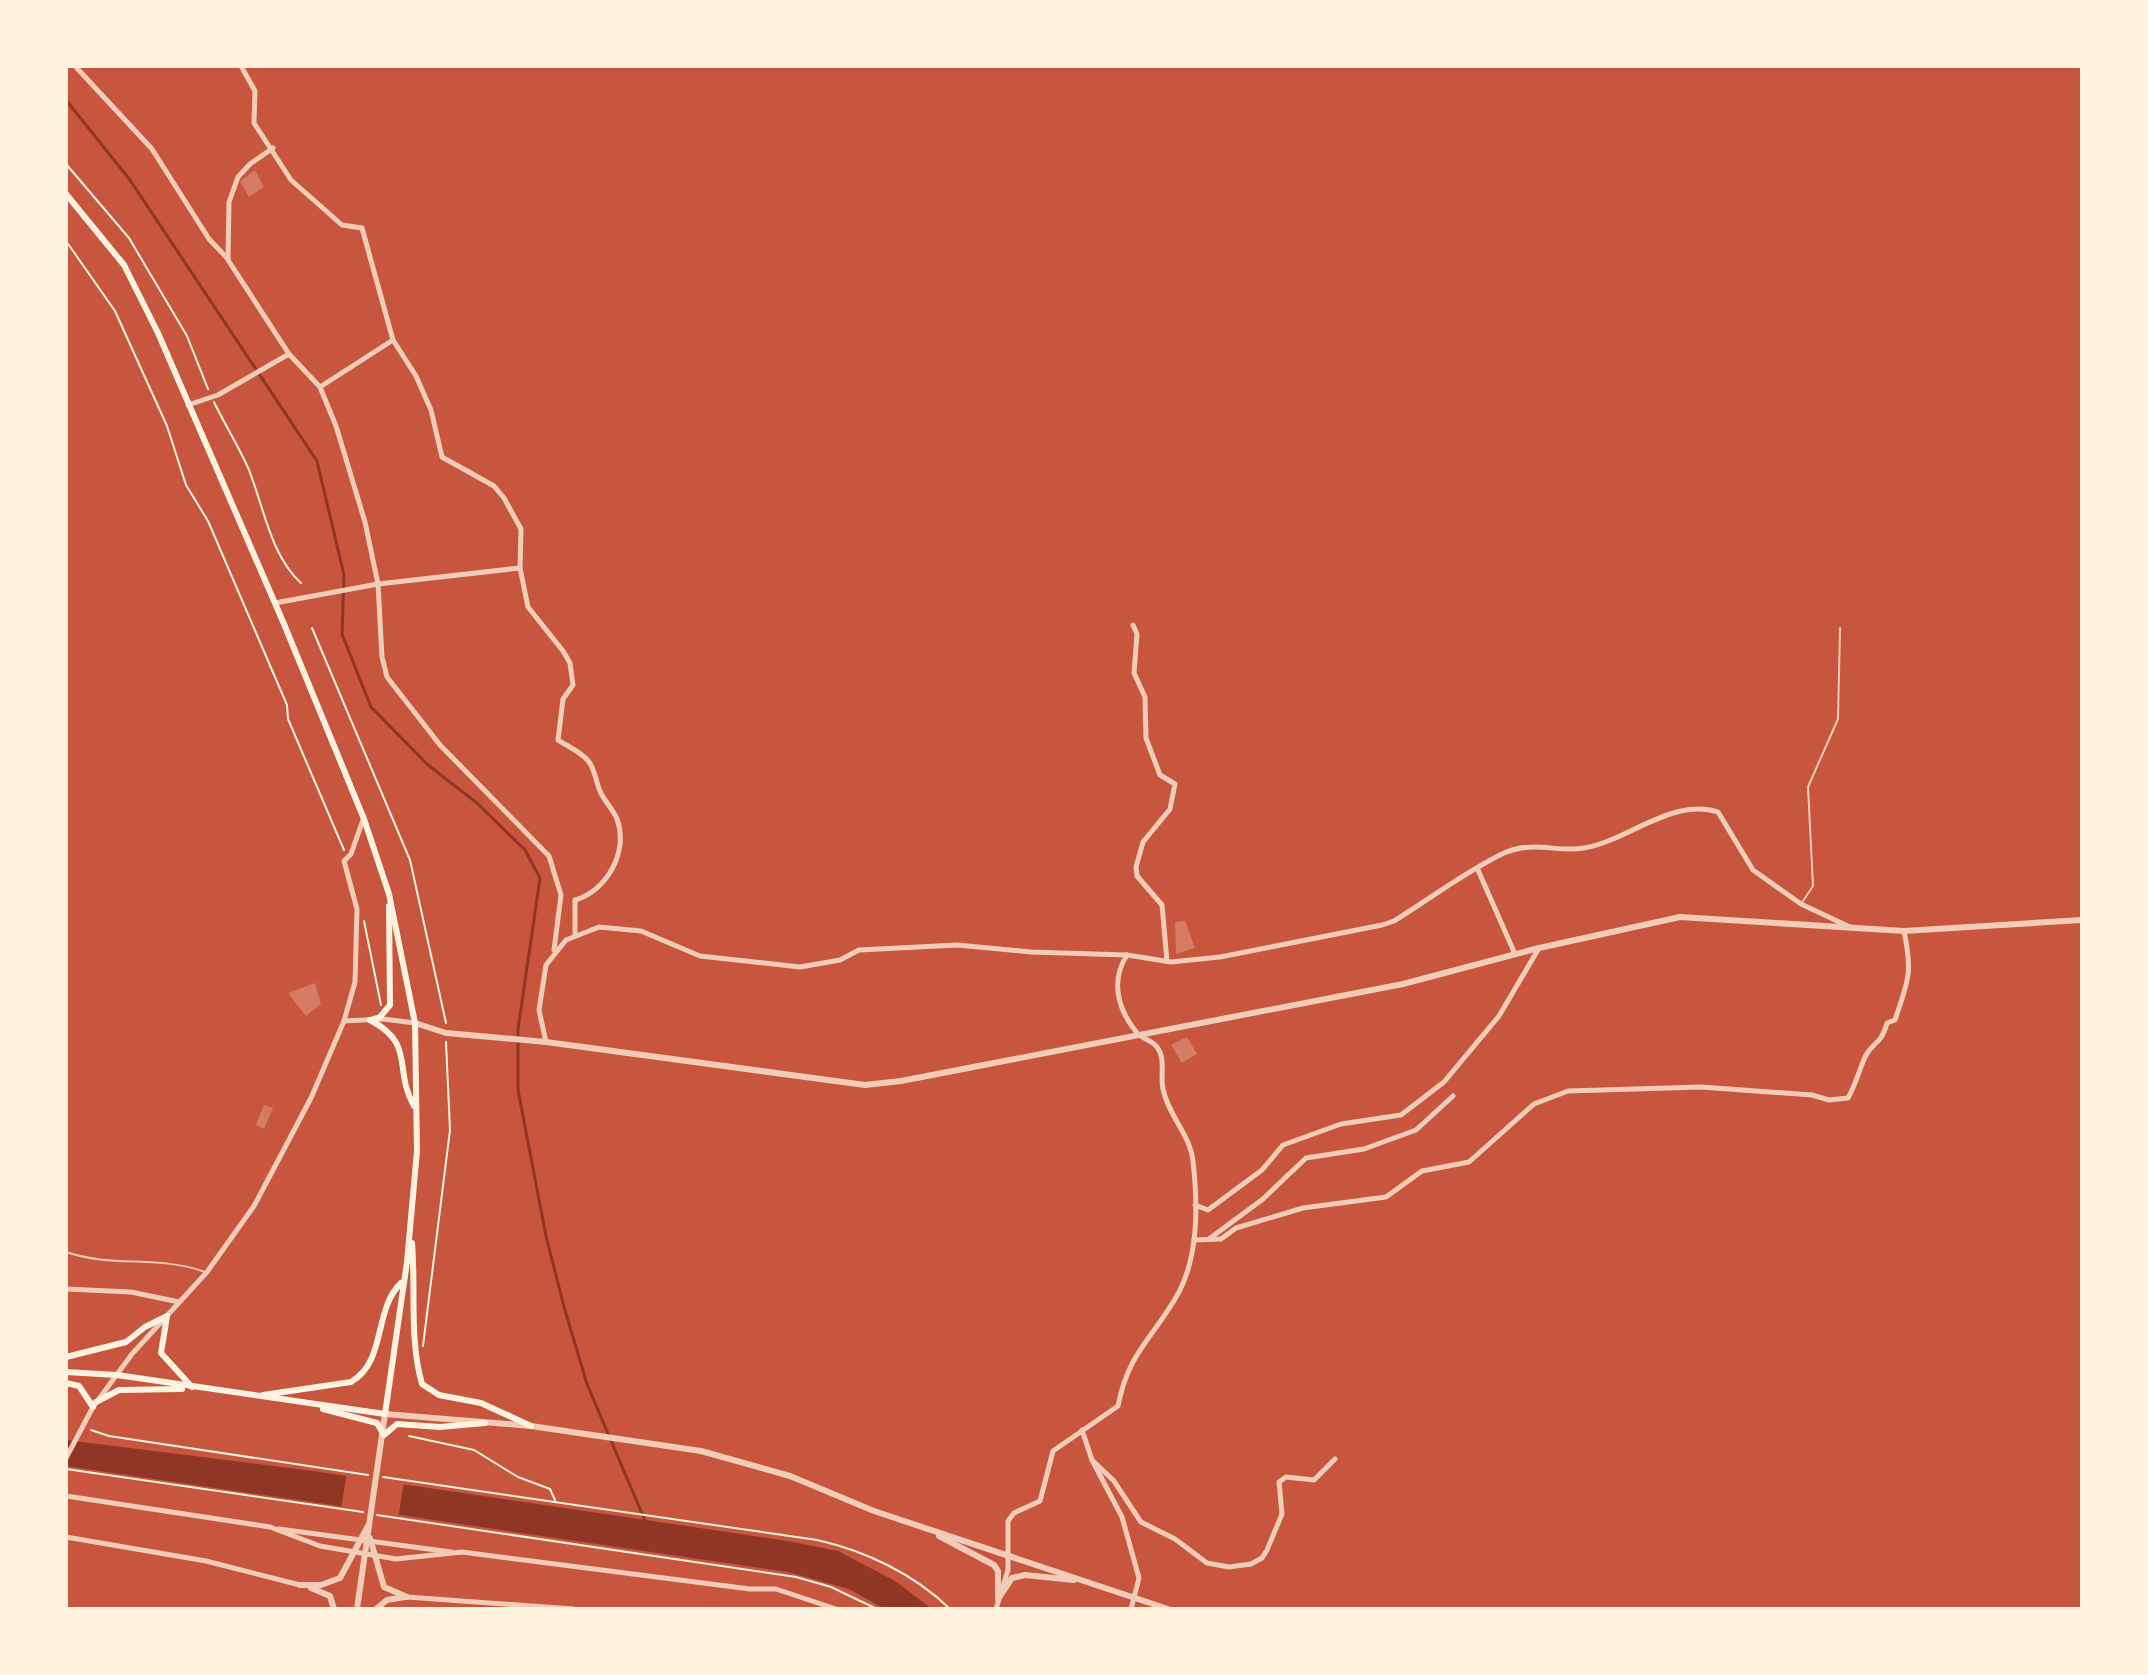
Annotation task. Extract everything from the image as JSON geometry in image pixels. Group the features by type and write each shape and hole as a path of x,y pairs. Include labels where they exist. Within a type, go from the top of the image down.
{"main road":[{"path":"66,194 124,265 158,333 364,819 389,894 415,1023 417,1151 411,1225 385,1414 117,1375 66,1372"},
{"path":"370,1020 380,1017 390,1005 389,894"},
{"path":"370,1020 385,1028 399,1043 404,1090 416,1110"},
{"path":"411,1225 416,1291 415,1359 422,1384 439,1395 481,1403 531,1426"},
{"path":"259,1396 351,1382 362,1376 375,1355 396,1288 403,1281"},
{"path":"66,1357 126,1342 167,1316"},
{"path":"167,1316 161,1353 192,1387"},
{"path":"66,1383 83,1389 95,1405 119,1390 203,1389"},
{"path":"296,1402 377,1423 383,1438 397,1424 440,1427 485,1423"}],"street":[{"path":"75,66 152,149 209,239 228,260 289,354 320,387 346,452 378,584 382,657 394,689 440,745 549,856 561,895 554,950 546,965 540,1003 546,1042"},
{"path":"241,66 255,91 254,123 301,192 342,225 362,228 393,340 416,376 431,410 442,457 494,486 515,518 523,541 520,568 528,607 570,663 573,685 563,699 558,740 590,762 600,792 617,819 619,831 616,858 602,885 588,896 575,900 575,935"},
{"path":"228,260 229,202 238,177 273,148"},
{"path":"320,387 393,340"},
{"path":"188,405 215,396 289,354"},
{"path":"275,603 378,584 520,568"},
{"path":"1133,625 1137,630 1134,673 1147,706 1148,745 1160,775 1175,784 1170,809 1143,842 1136,867 1137,876 1162,905 1167,961"},
{"path":"554,950 575,935 599,927 618,926 641,931 700,956 800,967 840,960 859,950 897,946 957,945 1031,952 1127,955 1167,961 1220,957 1382,925 1506,853 1533,846 1582,849 1651,821 1705,808 1718,812 1753,870 1801,904 1855,929"},
{"path":"66,1458 95,1405 117,1375 207,1272 254,1206 344,1021 355,982 357,909 344,861 364,819"},
{"path":"1478,870 1515,954"},
{"path":"344,1021 415,1023 461,1035 546,1042 865,1085 901,1081 1403,984 1539,948 1680,917 1904,931 2082,920"},
{"path":"1194,1240 1221,1239 1236,1228 1303,1208 1386,1197 1422,1171 1469,1162 1534,1104 1568,1091 1701,1087 1812,1095 1829,1100 1848,1098 1859,1079 1866,1054 1878,1045 1887,1023 1895,1020 1905,997 1910,962 1904,931"},
{"path":"1195,1205 1208,1210 1225,1199 1262,1170 1283,1145 1341,1124 1401,1115 1444,1082 1499,1016 1539,948"},
{"path":"996,1609 1009,1556 1006,1540 1008,1521 1014,1513 1040,1501 1053,1451 1118,1406 1124,1375 1181,1287 1194,1240 1195,1205 1189,1139 1166,1100 1163,1067 1156,1045 1139,1036 1122,1009 1117,970 1127,955"},
{"path":"1208,1239 1263,1199 1306,1158 1364,1149 1416,1130 1453,1096"},
{"path":"66,1289 131,1292 179,1302"},
{"path":"357,1609 385,1414 531,1426 701,1451 790,1476 926,1528 1168,1609"},
{"path":"1082,1430 1092,1460 1122,1517 1139,1578 1131,1609"},
{"path":"1092,1460 1114,1481 1141,1522 1175,1539 1207,1563 1229,1567 1251,1564 1262,1558 1267,1550 1282,1514 1279,1482 1286,1477 1314,1480 1335,1459"},
{"path":"66,1496 457,1553 750,1589 776,1589 836,1609"},
{"path":"270,1527 320,1546 396,1559 457,1553"},
{"path":"300,1585 321,1585 340,1578 347,1560 369,1528"},
{"path":"369,1528 384,1587 407,1597"},
{"path":"926,1528 994,1565 998,1571 998,1599"},
{"path":"66,1537 206,1561 300,1585 330,1596 334,1609"},
{"path":"998,1599 1012,1578 1025,1575 1086,1582"},
{"path":"376,1609 387,1600 407,1597 574,1609"}],"lane":[{"path":"1801,904 1813,886 1808,787 1838,719 1840,628"},
{"path":"66,1252 89,1260 179,1262 207,1272"}],"path":[{"path":"66,164 129,238 187,336 248,469 284,564 301,583"},
{"path":"66,241 115,311 167,426 186,485 208,521 287,705 288,719 346,858"},
{"path":"312,628 410,860 446,1023"},
{"path":"363,917 381,1006"},
{"path":"423,1349 450,1130 446,1042"},
{"path":"86,1428 109,1436 369,1475"},
{"path":"409,1436 474,1450 518,1477 550,1489 556,1501"},
{"path":"66,1469 796,1577 831,1587 877,1609"},
{"path":"383,1477 817,1540 851,1548 916,1581 950,1609"}],"shaded area":[{"path":"66,1440 313,1471 788,1541 838,1551 895,1581 932,1609 885,1609 849,1589 788,1572 66,1466"}],"pier":[{"path":"347,1472 404,1482 398,1519 341,1509"}],"building":[{"path":"255,170 264,187 249,197 240,181"},
{"path":"1185,921 1195,948 1176,954 1175,922"},
{"path":"315,983 321,1004 306,1016 288,993"},
{"path":"1187,1037 1197,1054 1182,1063 1171,1045"},
{"path":"264,1105 273,1108 264,1129 256,1125"}],"waterway":[{"path":"66,100 130,180 317,461 344,575 342,634 371,707 428,765 477,803 525,850 540,878 518,1029 518,1090 546,1236 564,1307 587,1384 646,1523"}]}
